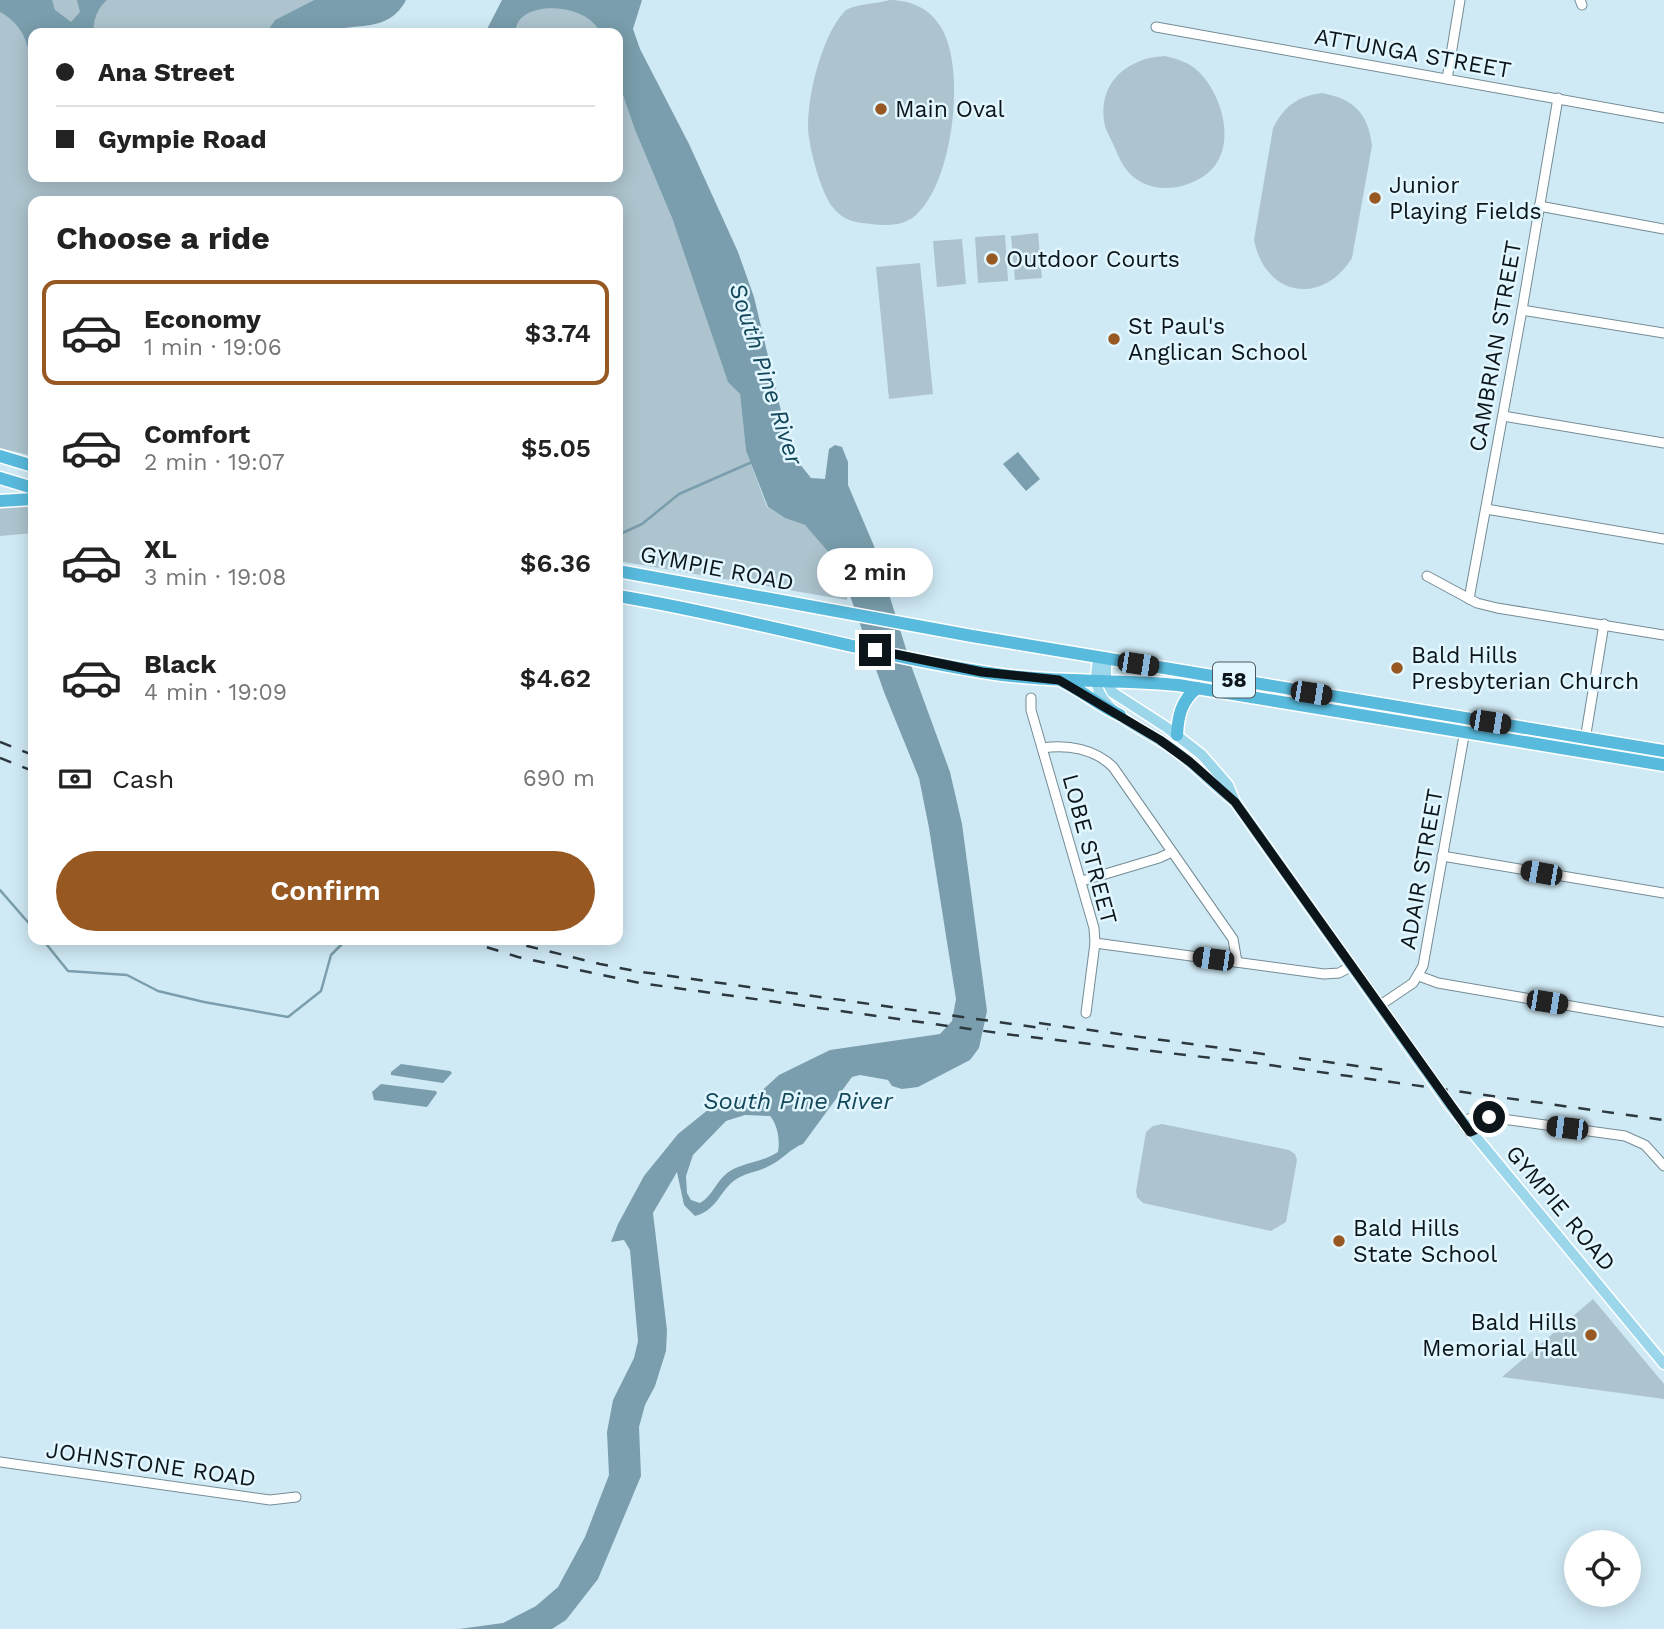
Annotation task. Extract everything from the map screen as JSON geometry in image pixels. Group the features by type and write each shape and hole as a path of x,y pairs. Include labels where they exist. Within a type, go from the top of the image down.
{"highway":[{"path":"0,456 28,464"},
{"path":"0,478 28,486"},
{"path":"0,502 28,499"},
{"name":"GYMPIE ROAD","path":"623,571 916,626 1102,657"},
{"name":"GYMPIE ROAD","path":"623,597 967,669 1059,680 1101,680"},
{"name":"58","path":"1102,657 1466,725 1583,752 1664,765"},
{"path":"1059,680 1081,691 1104,709 1120,715"},
{"name":"58","path":"1101,680 1197,688 1466,725 1585,738 1664,751"},
{"path":"1177,736 1182,704 1197,688"}],"main road":[{"path":"1101,680 1102,657"},
{"name":"GYMPIE ROAD","path":"1101,680 1101,696 1120,715 1176,751 1235,802"},
{"name":"GYMPIE ROAD","path":"1101,680 1115,696 1177,736 1228,785 1235,802 1462,1122 1664,1364"}],"street":[{"path":"1447,79 1460,0"},
{"name":"ATTUNGA STREET","path":"1156,27 1664,118"},
{"name":"CAMBRIAN STREET","path":"1469,599 1558,98"},
{"path":"1539,206 1664,229"},
{"path":"1522,310 1664,333"},
{"path":"1503,416 1664,443"},
{"path":"1486,509 1664,539"},
{"path":"1427,576 1469,599 1497,608 1664,635"},
{"path":"1583,752 1604,624"},
{"name":"LOBE STREET","path":"1031,698 1031,710 1093,919 1095,943 1086,1013"},
{"name":"ADAIR STREET","path":"1379,1006 1408,987 1419,976 1424,962 1466,725"},
{"path":"1043,748 1079,749 1100,756 1108,762 1233,939 1237,962"},
{"path":"1082,881 1172,852"},
{"path":"1442,856 1664,894"},
{"path":"1095,943 1329,975 1352,966"},
{"path":"1419,976 1438,983 1664,1022"},
{"path":"1462,1122 1476,1116 1632,1138 1645,1145 1664,1166"},
{"path":"1470,1132 1500,1120"},
{"name":"JOHNSTONE ROAD","path":"0,1462 270,1500 296,1497"}],"shaded area":[{"path":"0,0 314,0 275,20 269,28 28,28 28,182 623,182 623,95 672,218 728,381 740,394 746,451 767,507 785,518 805,525 816,537 831,555 848,590 847,600 623,562 623,196 28,196 28,455 0,448"},
{"name":"Main Oval","path":"889,0 919,7 932,16 942,29 953,71 954,98 947,153 929,199 911,219 883,225 848,219 832,206 823,191 816,169 808,124 816,72 836,23 847,9"},
{"path":"558,4 571,8 583,14 598,28 516,28 523,13 542,5"},
{"path":"1165,56 1187,63 1199,72 1215,96 1224,125 1222,154 1215,166 1194,182 1172,188 1150,186 1131,174 1122,163 1107,131 1103,111 1105,98 1117,76 1138,62"},
{"path":"1322,93 1343,99 1358,109 1367,125 1372,146 1352,258 1339,274 1325,284 1310,289 1296,288 1282,283 1270,273 1260,259 1254,240 1273,128 1293,103"},
{"name":"Outdoor Courts","path":"1038,233 1042,278 1015,280 1011,236"},
{"name":"Outdoor Courts","path":"1005,235 1008,281 978,283 975,237"},
{"name":"Outdoor Courts","path":"962,239 966,284 937,287 933,241"},
{"path":"920,263 933,394 889,399 876,267"},
{"path":"28,504 28,533 0,536 0,507"},
{"path":"1162,1124 1289,1150 1295,1154 1297,1160 1286,1222 1271,1231 1143,1203 1137,1197 1136,1191 1146,1132 1153,1126"},
{"path":"1593,1299 1664,1384 1664,1399 1502,1377"}],"water":[{"path":"0,0 52,0 55,10 71,22 80,12 77,0 107,0 96,15 94,28 28,28 28,46 18,27 0,12"},
{"path":"314,0 406,0 390,18 369,25 349,28 269,28 275,20"},
{"name":"South Pine River","path":"502,0 642,0 633,29 640,49 689,144 738,252 754,297 791,453 811,478 825,479 829,449 835,445 842,447 848,462 848,485 874,546 912,668 950,772 962,824 987,1011 979,1048 970,1060 918,1087 902,1089 892,1086 888,1080 860,1075 852,1077 803,1144 771,1165 733,1181 715,1204 703,1213 695,1216 684,1205 677,1172 653,1213 667,1330 666,1351 639,1427 641,1476 598,1579 566,1620 552,1629 459,1629 503,1623 536,1606 558,1587 585,1537 609,1475 607,1432 613,1400 634,1358 638,1341 630,1250 624,1240 611,1242 644,1176 678,1134 709,1109 757,1095 779,1075 830,1050 940,1034 952,1021 956,999 919,778 884,692 848,590 831,555 805,525 785,518 768,507 746,451 740,394 728,382 672,218 623,95 623,28 597,28 581,14 552,8 526,14 518,22 517,28 488,28","holes":["745,1115 770,1116 775,1124 778,1152 730,1171 700,1203 691,1200 687,1193 686,1176 693,1155 726,1121"]},
{"path":"1018,452 1040,479 1026,491 1003,464"},
{"path":"401,1064 452,1073 443,1083 391,1075"},
{"path":"381,1084 437,1093 427,1107 374,1100 372,1092"}],"waterway":[{"path":"623,533 642,524 679,494 752,462"},
{"path":"0,890 28,922"},
{"path":"47,945 68,971 127,975 158,991 288,1017 321,991 331,955 341,945"}],"railway":[{"path":"0,742 28,753"},
{"path":"0,758 28,769"},
{"path":"480,945 518,957 640,983 1013,1035 1255,1063 1664,1120"},
{"path":"523,945 635,971 1048,1029"},
{"path":"1039,1023 1271,1055"},
{"path":"1299,1058 1386,1070"}],"place":[{"name":"Main Oval","path":"881,109"},
{"name":"Junior Playing Fields","path":"1375,198"},
{"name":"Outdoor Courts","path":"992,259"},
{"name":"St Paul's Anglican School","path":"1114,339"},
{"name":"Bald Hills Presbyterian Church","path":"1397,668"},
{"name":"Bald Hills State School","path":"1339,1241"},
{"name":"Bald Hills Memorial Hall","path":"1591,1335"}],"route":[{"path":"875,650 982,672 1059,680 1176,751 1235,802 1470,1132 1500,1120 1489,1117"}]}
